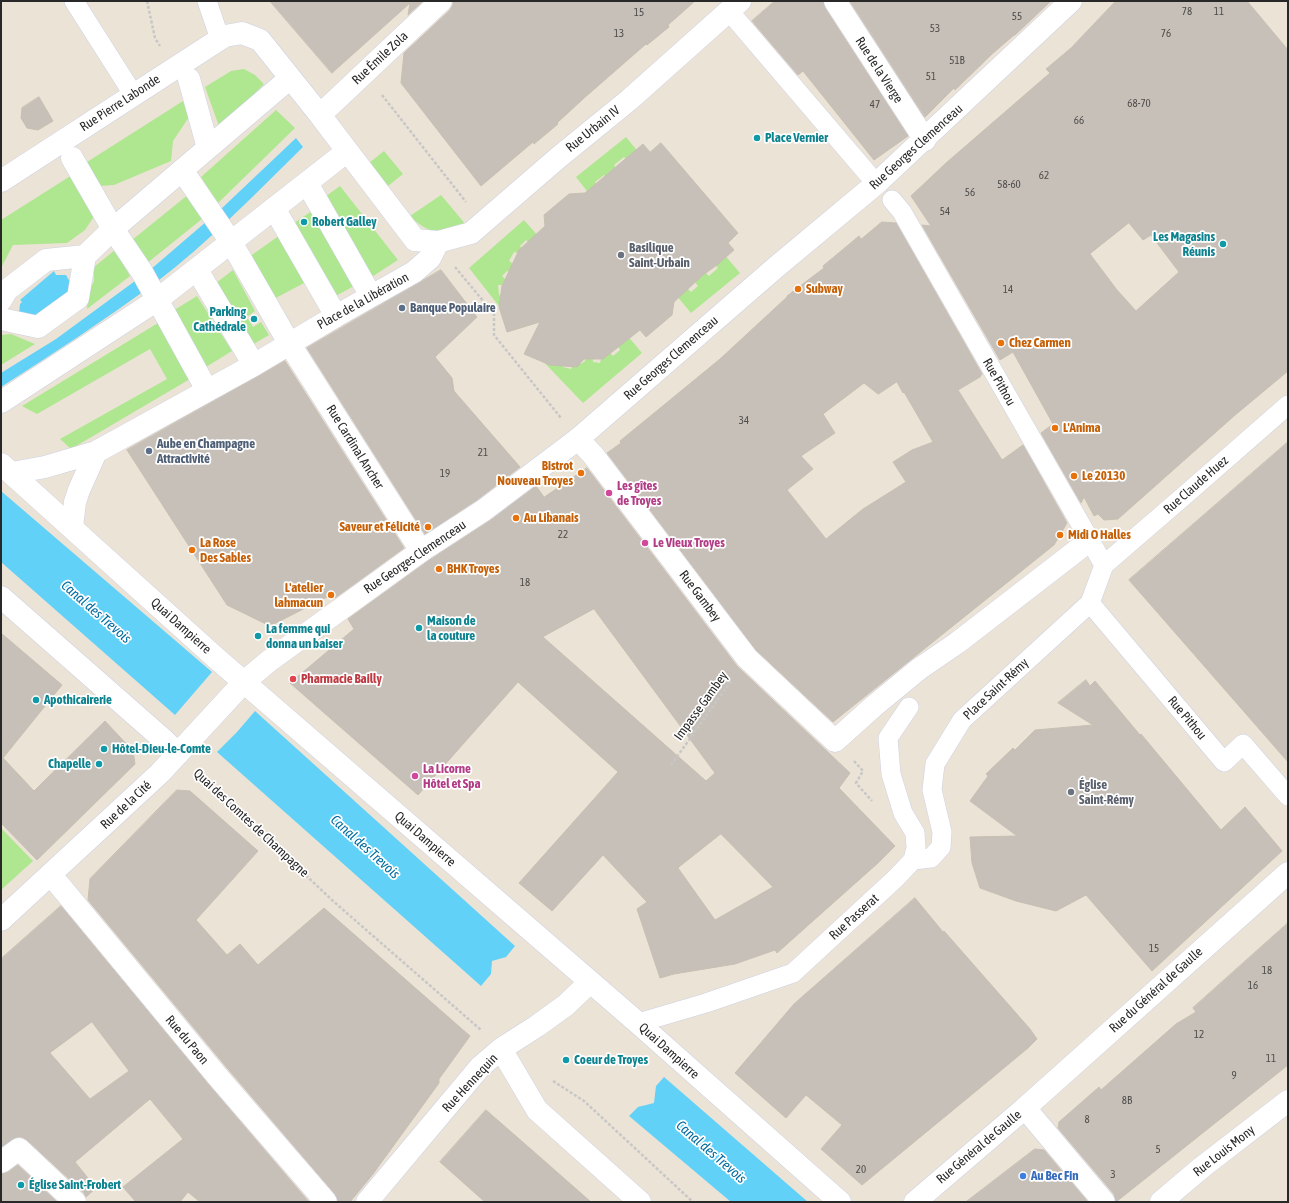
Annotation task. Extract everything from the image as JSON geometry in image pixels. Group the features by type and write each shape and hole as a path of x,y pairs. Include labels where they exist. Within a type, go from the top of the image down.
{"street":[{"name":"Rue Émile Zola","path":"320,115 441,1"},
{"name":"Rue de la Vierge","path":"835,1 925,140"},
{"name":"Rue Georges Clemenceau","path":"244,682 269,661 420,550 484,510 578,438 781,263 877,183 925,140 1071,1"},
{"name":"Rue Urbain IV","path":"438,242 471,233 559,157 629,100 734,6"},
{"name":"Rue Pierre Labonde","path":"1,181 133,94 182,73 220,39 226,36 242,33 260,40 320,115"},
{"path":"182,73 208,148"},
{"path":"1,300 7,290 46,260 84,256 113,229 282,85"},
{"path":"320,115 415,240 438,242"},
{"path":"1,402 150,287 197,270 221,228 274,208 341,156"},
{"path":"72,158 113,229 150,287 207,390"},
{"name":"Rue Cardinal Ancher","path":"182,170 221,228 289,343 420,550"},
{"path":"307,183 371,296"},
{"path":"274,208 336,316"},
{"name":"Place de la Libération","path":"7,468 45,467 96,452 254,364 414,272 430,258 438,242"},
{"path":"1,319 38,327 78,298 84,256"},
{"path":"197,270 254,364"},
{"name":"Rue Gambey","path":"578,438 593,455 747,658 835,741"},
{"path":"72,527 78,490 96,452"},
{"name":"Quai Dampierre","path":"7,468 244,682 638,1023 840,1202"},
{"path":"835,741 919,669 963,638 1089,541"},
{"path":"1,597 178,754"},
{"name":"Rue de la Cité","path":"1,920 152,780 244,682"},
{"name":"Rue du Général de Gaulle","path":"1025,1108 1288,873"},
{"name":"Rue du Paon","path":"51,875 218,1078 326,1202"},
{"name":"Rue Hennequin","path":"367,1202 480,1067 501,1049 566,1005 590,982"},
{"path":"501,1049 537,1110 640,1202"},
{"name":"Rue Louis Mony","path":"1161,1202 1201,1168 1288,1101"},
{"path":"1025,1108 1104,1202"},
{"name":"Rue Général de Gaulle","path":"915,1202 1025,1108"},
{"path":"1,1162 19,1149 75,1202"}],"lane":[{"path":"74,1 133,94"},
{"path":"207,1 220,39"},
{"path":"734,6 868,174"},
{"name":"Rue Pithou","path":"892,200 902,212 1104,565"},
{"name":"Rue Claude Huez","path":"1104,565 1288,405"},
{"name":"Place Saint-Rémy","path":"913,860 931,858 941,846 942,832 932,790 935,764 962,720 1090,603 1104,565"},
{"name":"Rue Pithou","path":"1090,603 1224,762 1243,744 1288,796"},
{"path":"908,707 888,738 891,774 903,813 915,833 916,848 913,860"},
{"name":"Rue Passerat","path":"638,1023 706,1003 793,973 896,878 913,860"}],"path":[{"path":"147,1 155,38 182,73"},
{"path":"381,94 468,204"},
{"path":"454,265 494,314 494,335 578,438"},
{"name":"Impasse Gambey","path":"671,765 747,658"},
{"path":"835,741 863,771 856,784 876,806"},
{"name":"Quai des Comtes de Champagne","path":"178,754 333,901 465,1015 501,1049"},
{"path":"551,1080 584,1101 693,1202"}],"green space":[{"path":"244,69 255,75 264,84 220,129 205,87 231,71"},
{"path":"183,101 189,117 173,141 171,161 114,185 99,186 90,177 87,162"},
{"path":"276,110 295,128 217,204 201,177"},
{"path":"626,137 640,154 629,163 624,157 614,165 619,172 609,181 604,175 595,182 599,187 590,195 576,177"},
{"path":"384,151 403,174 388,186 369,163"},
{"path":"72,175 95,215 85,230 67,243 13,245 1,268 1,220"},
{"path":"340,186 398,260 370,278 325,197"},
{"path":"189,194 202,219 146,264 132,240"},
{"path":"441,195 467,226 443,231 430,230 410,216"},
{"path":"312,211 354,286 334,297 294,223"},
{"path":"524,220 539,237 531,245 526,240 520,246 524,251 521,254 514,252 509,261 518,267 514,273 507,271 502,276 506,280 502,285 498,285 499,295 503,296 506,315 469,268"},
{"path":"280,235 306,282 272,300 249,257"},
{"path":"115,250 130,276 87,309 88,294 94,281 94,267"},
{"path":"723,253 740,273 691,313 676,295 686,287 691,292 698,286 693,280 704,271 709,276 718,268 713,262"},
{"path":"233,270 255,311 247,317 253,327 261,322 269,335 252,345 216,283"},
{"path":"197,296 232,351 206,367 171,312"},
{"path":"158,323 190,379 71,449 60,439 167,379 150,349 37,414 22,406"},
{"path":"11,334 35,344 1,365 1,335"},
{"path":"627,335 642,353 583,403 536,354 564,364 563,367 571,369 573,364 579,362 581,364 585,361 586,353 592,353 593,362 600,363 603,350 606,348 613,356 620,350 616,343"},
{"path":"1,828 33,861 1,890"}],"water":[{"path":"296,138 303,147 231,218 193,252 154,284 97,324 1,387 1,373 56,339 150,270 221,209"},
{"path":"54,271 56,275 66,275 70,282 70,290 37,322 19,313 20,304 22,302 20,300"},
{"name":"Canal des Trevois","path":"1,491 212,672 175,715 1,562"},
{"name":"Canal des Trevois","path":"255,711 515,946 506,957 492,961 491,974 481,986 217,752"},
{"name":"Canal des Trevois","path":"664,1077 808,1202 731,1202 629,1116 638,1107 654,1103 656,1086"}],"building":[{"path":"270,1 423,1 408,15 410,3 332,73"},
{"path":"453,1 695,1 668,25 669,27 647,45 646,44 583,99 557,123 558,124 534,144 533,142 481,186 401,83 404,53 450,10 453,5"},
{"path":"775,1 823,1 825,8 908,136 874,160 803,71 798,75 752,21"},
{"path":"850,1 1051,1 1015,35 992,54 955,90 954,88 925,117"},
{"path":"1116,1 1247,1 1288,50 1288,371 1234,416 1118,519 1104,520 1098,514 1094,516 1084,497 1081,503 1041,433 1053,424 1013,352 1000,360 922,225 931,226 911,196 946,163 1050,73 1046,69 1071,48","holes":["1129,223 1143,240 1151,235 1179,272 1136,311 1117,290 1090,254"]},
{"path":"39,97 53,121 38,130 27,128 21,118 22,108"},
{"name":"Basilique Saint-Urbain","path":"661,143 738,233 728,243 734,250 703,275 674,302 672,315 646,337 640,330 603,359 584,359 577,367 550,365 524,354 540,322 507,332 499,307 502,286 519,250 545,226 544,215 569,194 585,193 643,144 650,152"},
{"path":"882,222 896,223 982,374 980,377 958,390 1002,460 1023,445 1067,523 1054,545 833,722 756,650 607,453 621,443 620,441 720,359 787,296 824,268 823,266 859,236 861,239","holes":["897,382 903,393 904,392 933,442 912,450 893,462 906,482 863,509 826,539 787,490 813,469 801,456 835,433 823,414 864,383 878,394"]},
{"path":"441,270 477,317 435,357 452,378 454,391 520,467 477,500 425,534 307,348"},
{"path":"285,361 404,548 335,598 333,594 270,626 227,605 127,450"},
{"path":"1288,442 1288,762 1129,580"},
{"path":"587,468 737,666 850,773 839,788 895,846 777,953 775,950 735,964 674,974 660,978 637,909 647,902 603,855 552,911 519,883 618,772 518,682 418,795 290,683 354,629 348,619 428,561 491,520 536,486 544,497","holes":["594,609 715,773 706,781 543,637","721,834 773,887 715,920 678,868"]},
{"name":"Hôtel-Dieu-le-Comte","path":"1,633 62,685 3,758 34,791 105,721 133,751 135,764 37,860 1,823"},
{"path":"1086,680 1090,686 1095,681 1221,830 1245,807 1282,851 1152,971 1086,895 1056,911 1016,901 980,888 972,863 970,837 1017,836 970,801 988,776 986,774 1013,748 1015,750 1035,730 1093,725 1058,703"},
{"path":"177,790 190,791 258,851 196,920 227,955 240,944 258,965 324,908 470,1036 439,1079 439,1083 373,1174 350,1202 338,1202 335,1194 228,1069 88,900 90,879"},
{"path":"915,898 943,932 944,931 1030,1029 1037,1039 862,1185 821,1149 842,1125 806,1095 786,1118 735,1073 794,1004"},
{"path":"61,906 209,1085 309,1202 200,1202 188,1192 180,1202 136,1202 123,1187 183,1139 150,1099 75,1162 96,1188 86,1197 84,1193 22,1137 17,1137 1,1147 1,959","holes":["92,1022 129,1071 90,1099 50,1053"]},
{"path":"1288,923 1288,1065 1116,1202 1114,1194 1058,1128 1059,1122 1099,1087 1101,1090 1176,1024 1196,1012 1193,1008"},
{"path":"486,1110 591,1202 485,1202 440,1162"},
{"path":"1035,1149 1044,1150 1088,1202 966,1202"},
{"name":"Église Saint-Frobert","path":"18,1165 57,1202 1,1202 1,1174 8,1172"}],"place":[{"name":"Place Vernier","path":"757,138"},
{"name":"Robert Galley","path":"304,222"},
{"name":"Les Magasins Réunis","path":"1223,244"},
{"name":"Basilique Saint-Urbain","path":"621,255"},
{"name":"Subway","path":"798,289"},
{"name":"Banque Populaire","path":"402,308"},
{"name":"Parking Cathédrale","path":"254,319"},
{"name":"Chez Carmen","path":"1001,343"},
{"name":"L'Anima","path":"1055,428"},
{"name":"Aube en Champagne Attractivité","path":"149,451"},
{"name":"Bistrot Nouveau Troyes","path":"581,473"},
{"name":"Le 20130","path":"1074,476"},
{"name":"Les gîtes de Troyes","path":"609,493"},
{"name":"Au Libanais","path":"516,518"},
{"name":"Saveur et Félicité","path":"428,527"},
{"name":"Midi O Halles","path":"1060,535"},
{"name":"Le Vieux Troyes","path":"645,543"},
{"name":"La Rose Des Sables","path":"192,550"},
{"name":"BHK Troyes","path":"439,569"},
{"name":"L'atelier lahmacun","path":"331,595"},
{"name":"Maison de la couture","path":"419,628"},
{"name":"La femme qui donna un baiser","path":"258,636"},
{"name":"Pharmacie Bailly","path":"293,679"},
{"name":"Apothicairerie","path":"36,700"},
{"name":"Hôtel-Dieu-le-Comte","path":"104,749"},
{"name":"Chapelle","path":"99,764"},
{"name":"La Licorne Hôtel et Spa","path":"415,776"},
{"name":"Église Saint-Rémy","path":"1071,792"},
{"name":"Coeur de Troyes","path":"566,1060"},
{"name":"Au Bec Fin","path":"1023,1176"},
{"name":"Église Saint-Frobert","path":"21,1185"}]}
